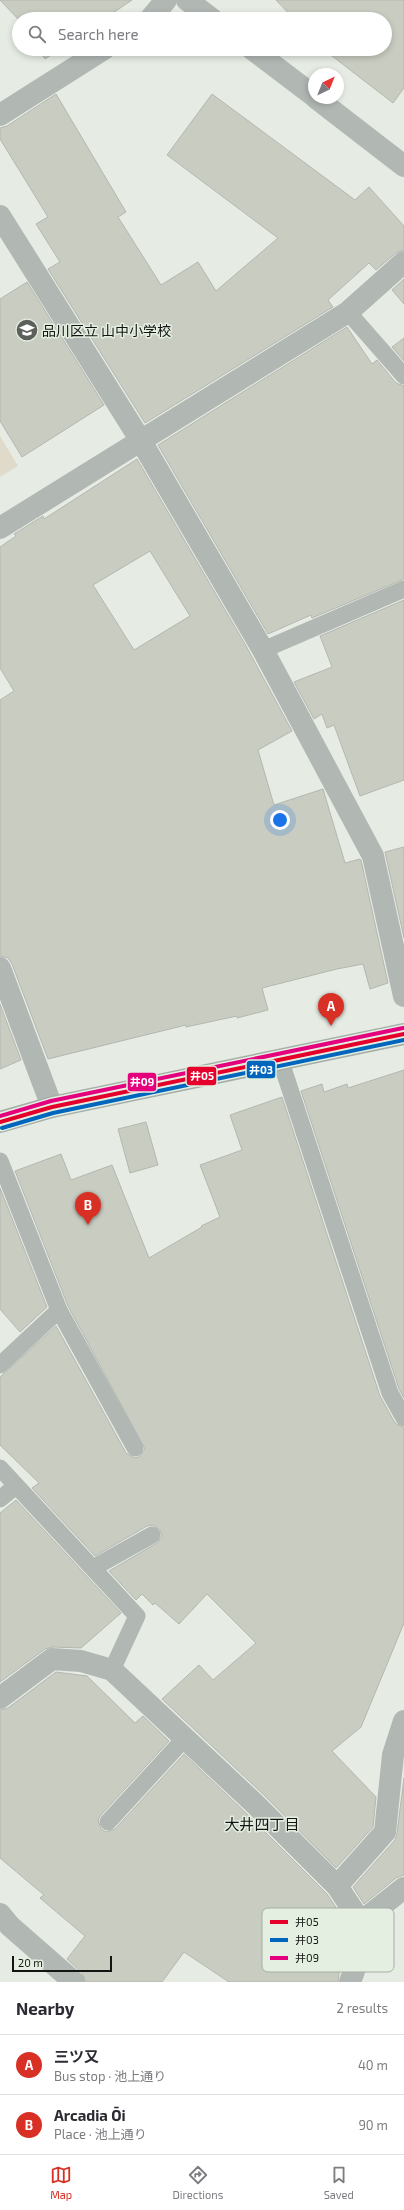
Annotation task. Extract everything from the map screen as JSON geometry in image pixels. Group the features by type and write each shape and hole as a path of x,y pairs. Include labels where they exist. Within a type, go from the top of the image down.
{"main road":[{"path":"0,1122 52,1107 404,1034"}],"street":[{"path":"156,12 166,0"},
{"path":"187,0 203,12"},
{"path":"0,115 93,56"},
{"path":"261,56 308,92"},
{"path":"324,104 404,166"},
{"path":"0,216 141,441 263,650 373,856 404,996"},
{"path":"0,528 348,312 404,262"},
{"path":"0,968 52,1107"},
{"path":"0,1698 52,1659 81,1662 112,1670 256,1805 337,1886 352,1908"},
{"path":"337,1886 385,1832 393,1755 404,1721"},
{"path":"379,1908 404,1888"},
{"path":"0,1914 10,1926 74,1982"},
{"path":"350,1982 354,1972"}],"lane":[{"path":"348,312 404,376"},
{"path":"263,650 404,589"},
{"path":"280,1059 390,1393 404,1418"},
{"path":"0,1161 59,1310 135,1448"},
{"path":"0,1365 59,1310"},
{"path":"0,1468 137,1616 112,1670"},
{"path":"0,1499 16,1486"},
{"path":"93,1568 152,1535"},
{"path":"108,1822 185,1738"}],"shaded area":[{"path":"0,436 18,466 0,477"}],"building":[{"path":"0,0 132,0 114,12 12,13"},
{"path":"276,0 404,0 404,88 393,103 332,56 392,56 392,12 287,12"},
{"path":"56,94 126,212 118,217 161,285 198,262 216,291 278,238 167,155 212,94 355,200 369,187 404,226 404,250 396,253 376,270 369,263 328,300 333,307 145,423 48,269 60,262 36,224 48,217 0,139 0,128 7,126"},
{"path":"404,279 404,304 392,290"},
{"name":"品川区立 山中小学校","path":"27,282 104,405 22,457 0,421 0,299"},
{"path":"347,327 372,364 377,360 396,383 404,386 404,579 312,618 311,615 268,634 158,445"},
{"path":"404,338 404,361 392,347"},
{"path":"137,459 245,644 292,731 258,750 274,805 323,789 345,863 361,860 388,983 370,989 363,964 337,969 262,988 268,1010 237,1018 237,1016 186,1027 186,1025 48,1059 12,964 8,958 0,956 0,700 14,691 0,668 0,547 16,536 14,534 43,516 44,519","holes":["150,551 190,616 134,650 93,585"]},
{"path":"404,600 404,780 360,796 334,725 327,728 322,714 314,719 294,682 332,667 320,636"},
{"path":"404,847 404,938 385,852"},
{"path":"0,1004 21,1060 0,1069"},
{"path":"404,1070 404,1398 399,1389 301,1091 322,1084 324,1092 347,1084 348,1088"},
{"path":"282,1097 380,1396 395,1423 404,1428 404,1623 361,1727 332,1751 376,1797 373,1827 336,1868 265,1796 162,1699 199,1665 213,1680 256,1643 207,1594 179,1624 155,1603 153,1605 142,1594 136,1600 109,1571 157,1543 162,1536 160,1530 153,1525 147,1526 95,1556 32,1488 39,1483 0,1445 0,1377 56,1326 126,1453 134,1458 139,1457 145,1449 68,1306 15,1171 61,1154 71,1180 112,1165 149,1258 202,1227 201,1226 220,1217 200,1165 242,1150 230,1115"},
{"path":"146,1122 158,1165 130,1173 118,1129"},
{"path":"0,1188 47,1307 20,1332 0,1309"},
{"path":"16,1500 121,1613 81,1648 53,1647 45,1649 0,1682 0,1513"},
{"path":"56,1672 87,1676 135,1723 143,1716 169,1741 101,1815 98,1820 101,1829 106,1832 115,1829 184,1754 327,1894 336,1908 262,1908 262,1972 339,1972 338,1982 229,1982 184,1952 162,1982 86,1982 82,1973 67,1959 85,1936 40,1898 44,1895 0,1858 0,1710 8,1708"},
{"path":"404,1778 404,1875 396,1878 364,1904 353,1887 395,1840"}],"transit line":[{"name":"井09","path":"0,1116 51,1101 403,1028"},
{"name":"井05","path":"0,1122 52,1107 404,1034"},
{"name":"井03","path":"2,1128 53,1113 404,1040"}],"place":[{"name":"品川区立 山中小学校","path":"27,330"},
{"name":"三ツ又","path":"331,1026"},
{"name":"Arcadia Ōi","path":"88,1225"}],"district":[{"name":"大井四丁目","path":"262,1824"}]}
